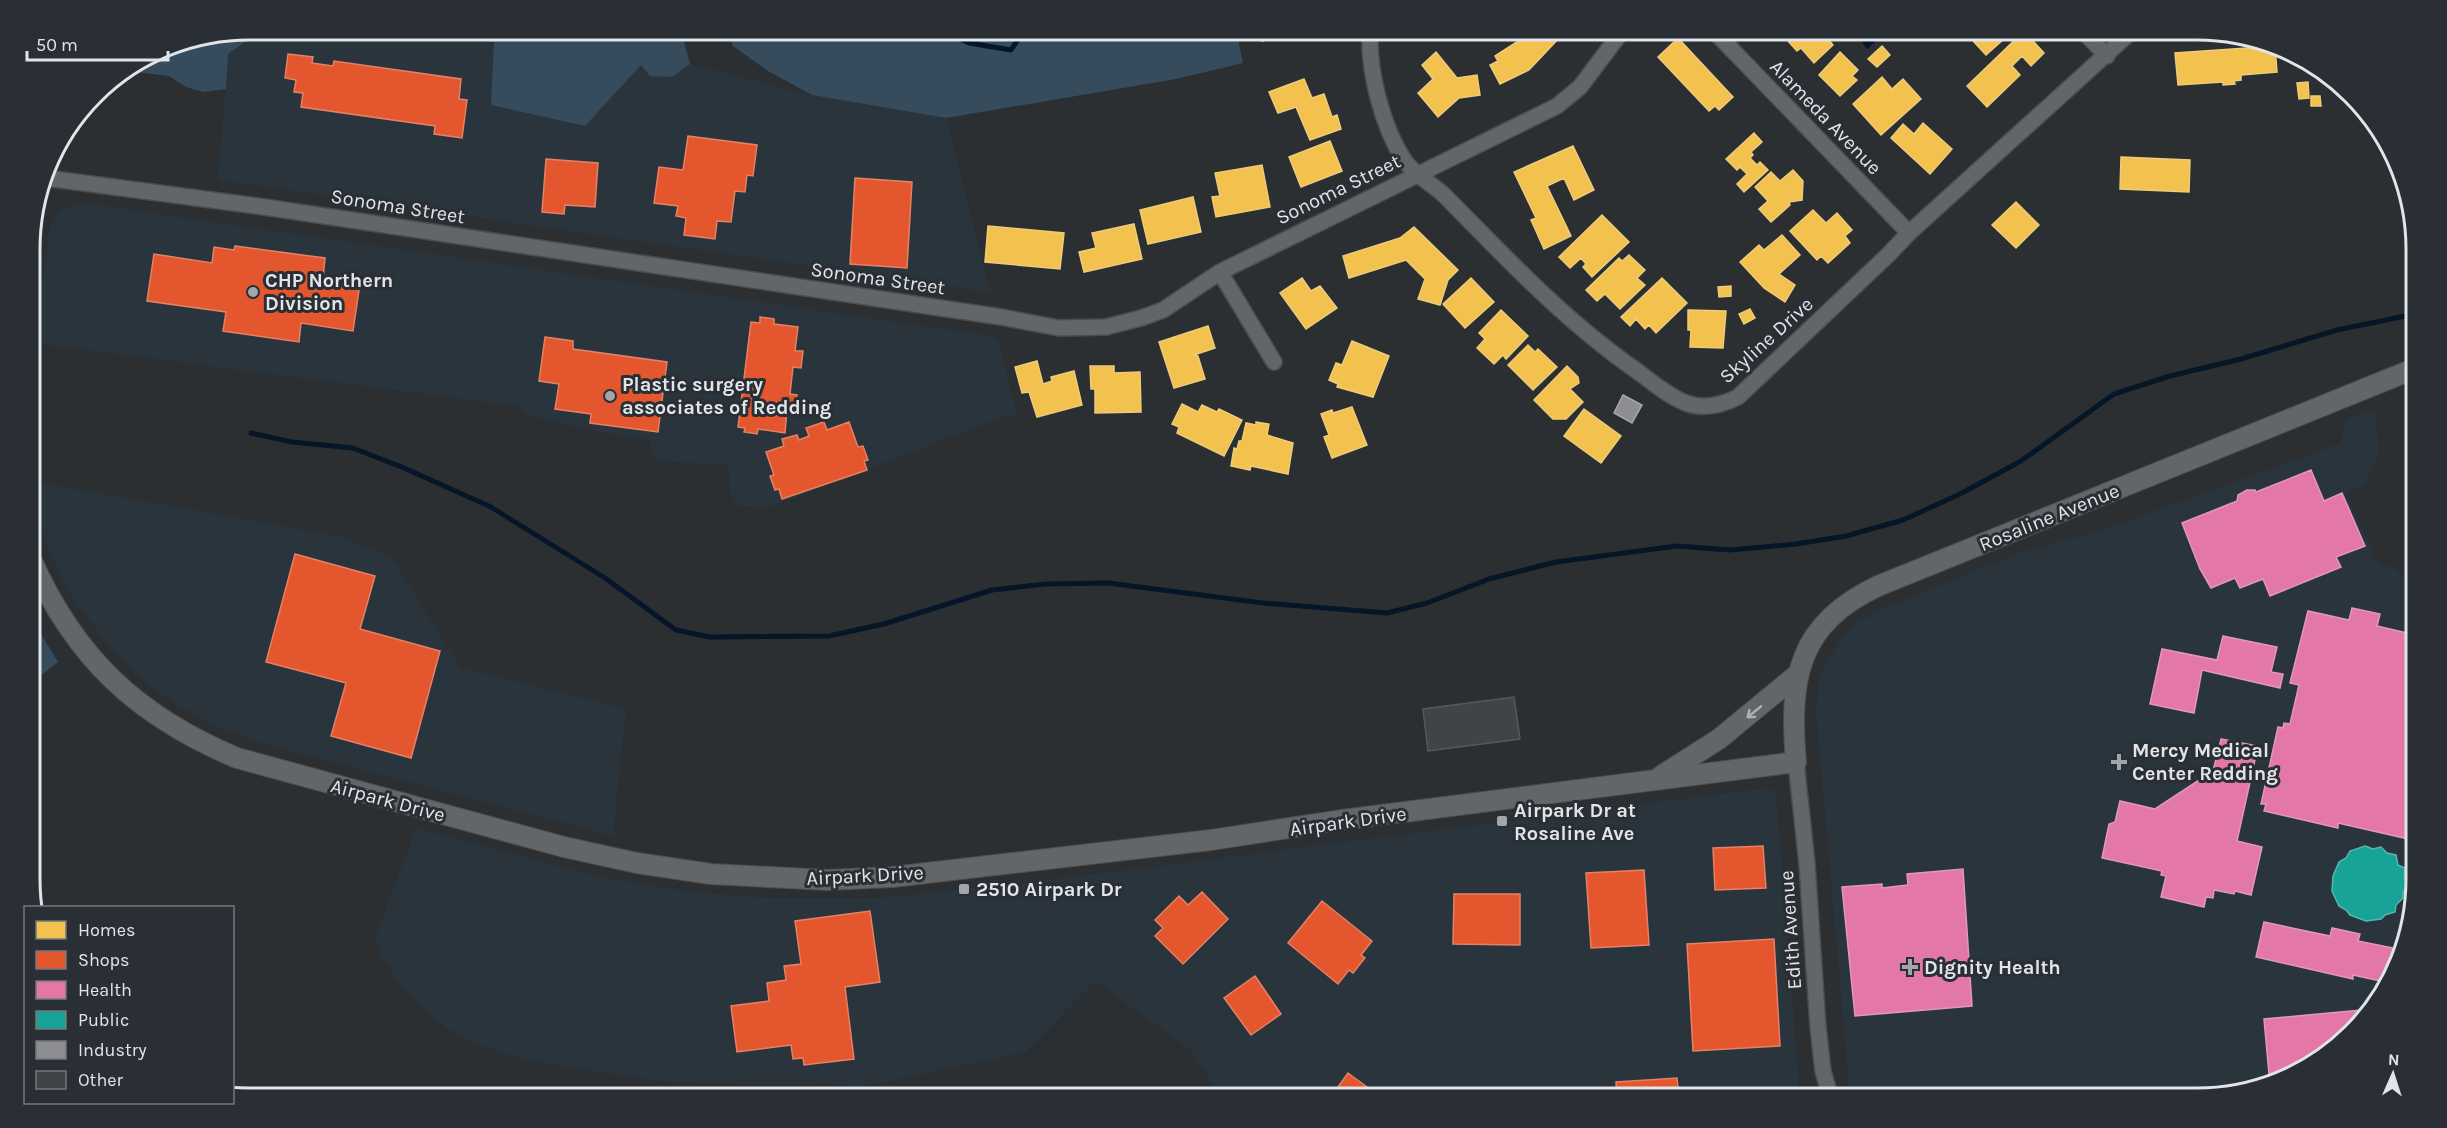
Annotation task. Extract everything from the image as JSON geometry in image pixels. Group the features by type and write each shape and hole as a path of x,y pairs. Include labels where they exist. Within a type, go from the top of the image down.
{"street":[{"name":"Skyline Drive","path":"1370,40 1372,73 1378,98 1405,162 1439,190 1534,286 1600,345 1677,400 1696,406 1718,405 1738,397 1909,233 2123,40"},
{"name":"Sonoma Street","path":"54,179 264,207 1001,317 1059,328 1106,327 1163,310 1220,272 1557,106 1580,87 1615,40"},
{"name":"Alameda Avenue","path":"1723,40 1909,233"},
{"path":"2092,40 2107,56"},
{"path":"1220,272 1274,363"},
{"name":"Rosaline Avenue","path":"1796,762 1794,696 1798,674 1806,651 1821,628 1838,610 1857,596 2406,372"},
{"name":"Airpark Drive","path":"40,578 57,611 112,680 144,708 199,742 237,758 279,771 564,847 637,864 701,872 828,880 892,877 1231,837 1342,820 1796,762"},
{"path":"1653,781 1719,739 1798,674"},
{"name":"Edith Avenue","path":"1796,762 1808,864 1816,1003 1823,1071 1828,1087"}],"shaded area":[{"path":"1238,40 1243,63 1176,79 946,118 812,95 768,71 733,46 731,41"},
{"path":"1864,40 1877,40 1867,49 1862,42"},
{"path":"246,41 483,41 641,64 672,77 690,64 812,95 946,118 990,292 218,180 228,54"},
{"path":"246,41 228,54 226,89 204,92 186,87 169,76 140,73 157,62 183,52 209,45"},
{"path":"480,41 684,41 690,64 672,77 650,76 641,65 585,126 491,105 494,42"},
{"path":"84,203 993,336 998,338 1017,415 1000,418 770,507 739,506 730,494 728,465 655,461 649,440 575,427 531,416 517,406 41,344 41,289 50,227 59,213"},
{"name":"Mercy Medical Center Redding","path":"2375,408 2379,447 2377,460 2365,482 2346,495 2374,557 2381,565 2394,568 2406,576 2405,905 2391,958 2363,1006 2335,1036 2313,1052 2290,1066 2238,1083 2211,1087 1849,1087 1816,711 1819,681 1823,669 1841,639 1857,623 1878,611 2020,552 2094,533 2339,444 2348,418"},
{"path":"41,483 339,536 391,557 461,668 626,709 613,836 264,744 220,728 177,705 140,678 115,653 78,606 61,577 41,526"},
{"path":"40,633 58,662 40,676"},
{"path":"1768,788 1776,793 1799,1087 1215,1088 1191,1050 1095,981 1026,1052 861,1087 825,1084 670,1082 559,1066 511,1056 472,1042 445,1027 415,1001 381,956 375,937 416,828 601,877 692,892 766,898 880,898 1062,878"}],"building: Homes":[{"path":"1519,40 1557,40 1529,70 1500,84 1490,65 1498,61 1495,56"},
{"path":"1676,40 1680,40 1733,97 1719,110 1715,106 1709,111 1658,57"},
{"path":"1829,40 1833,45 1814,63 1801,48 1797,51 1788,41"},
{"path":"1972,40 2003,40 1986,55"},
{"path":"2015,40 2032,40 2044,53 2031,66 2022,56 2012,66 2020,75 1987,107 1967,86"},
{"path":"1882,46 1890,55 1877,67 1868,59"},
{"path":"2249,48 2276,56 2277,72 2241,75 2241,80 2234,81 2235,84 2223,85 2223,82 2178,85 2175,53"},
{"path":"1436,52 1457,78 1477,75 1480,95 1459,98 1438,117 1418,93 1433,79 1422,65"},
{"path":"1840,52 1858,70 1852,76 1857,80 1840,96 1819,75"},
{"path":"1882,77 1892,89 1903,79 1921,99 1881,135 1853,104"},
{"path":"1304,79 1312,98 1324,94 1332,117 1337,115 1341,129 1310,140 1296,107 1278,113 1269,92"},
{"path":"2308,82 2309,98 2299,99 2297,83"},
{"path":"2311,96 2320,96 2321,106 2311,106"},
{"path":"1923,123 1952,149 1930,174 1891,138 1903,124 1914,134"},
{"path":"1754,133 1762,142 1751,152 1753,155 1750,158 1757,165 1760,162 1768,170 1744,192 1737,184 1747,174 1740,167 1737,170 1726,159"},
{"path":"1330,141 1342,171 1301,187 1289,157"},
{"path":"1573,146 1594,190 1574,200 1564,178 1547,186 1571,236 1544,249 1531,220 1536,218 1514,172"},
{"path":"2121,157 2190,160 2189,192 2120,189"},
{"path":"1262,165 1270,207 1216,217 1212,197 1220,196 1215,173"},
{"path":"1793,170 1803,181 1802,200 1789,202 1790,205 1771,222 1759,209 1768,201 1755,187 1771,172 1780,181"},
{"path":"1193,197 1201,232 1148,244 1140,210"},
{"path":"2016,202 2039,225 2016,248 1992,225"},
{"path":"1813,210 1826,223 1837,213 1852,230 1845,236 1850,243 1828,263 1821,256 1817,260 1790,231"},
{"path":"1602,215 1629,242 1592,277 1583,267 1586,264 1581,258 1570,268 1559,257"},
{"path":"1134,224 1142,259 1084,272 1079,252 1096,248 1092,233"},
{"path":"988,226 1064,233 1060,269 985,262"},
{"path":"1414,227 1458,270 1448,280 1440,305 1418,299 1425,279 1406,260 1349,278 1343,256 1400,238"},
{"path":"1782,235 1800,255 1779,274 1795,285 1785,302 1764,288 1740,262 1759,245 1764,250"},
{"path":"1629,255 1645,270 1637,278 1645,285 1620,309 1605,294 1597,301 1586,290 1619,258 1622,261"},
{"path":"1302,278 1311,291 1320,286 1337,308 1306,329 1280,293"},
{"path":"1471,278 1494,302 1465,328 1443,304"},
{"path":"1662,278 1687,303 1656,333 1649,325 1645,329 1636,319 1630,326 1621,317"},
{"path":"1731,286 1731,296 1719,297 1718,287"},
{"path":"1750,309 1755,318 1744,324 1739,314"},
{"path":"1501,310 1528,336 1506,359 1503,355 1494,364 1477,348 1485,339 1479,333"},
{"path":"1688,310 1726,311 1723,348 1690,347 1691,330 1688,330"},
{"path":"1208,326 1215,348 1194,355 1198,356 1205,379 1174,388 1159,342"},
{"path":"1352,341 1389,356 1373,397 1337,387 1338,384 1329,380 1336,363 1342,365"},
{"path":"1528,345 1535,352 1538,349 1557,367 1533,390 1508,365"},
{"path":"1037,361 1043,384 1052,381 1051,377 1074,371 1082,405 1037,417 1029,392 1022,393 1015,367"},
{"path":"1090,366 1114,366 1114,373 1140,372 1141,412 1095,413 1095,389 1091,389"},
{"path":"1567,366 1578,377 1579,383 1570,389 1583,402 1566,419 1553,419 1534,400"},
{"path":"1182,404 1198,412 1202,405 1217,412 1219,409 1242,420 1224,456 1177,433 1179,427 1172,424"},
{"path":"1352,407 1367,445 1332,458 1324,437 1329,435 1321,414"},
{"path":"1584,409 1621,436 1601,463 1564,436"},
{"path":"1256,422 1269,424 1267,435 1293,443 1288,474 1251,466 1250,470 1231,466 1234,448 1237,449 1239,441 1242,441 1246,423 1256,425"}],"building: Shops":[{"path":"288,54 313,57 312,63 333,66 334,61 461,79 459,99 467,100 462,138 434,134 435,126 301,107 303,93 294,92 296,80 285,78"},
{"path":"688,136 757,145 753,176 747,175 745,192 735,191 731,222 717,221 715,239 684,235 686,218 676,216 678,206 654,203 659,167 683,170"},
{"path":"546,159 598,163 595,207 565,205 564,214 542,212"},
{"path":"855,178 912,182 907,268 850,264"},
{"name":"CHP Northern Division","path":"235,246 325,258 323,279 360,284 353,331 301,323 299,342 223,331 226,312 147,301 154,254 212,263 214,247 234,250"},
{"path":"760,317 774,319 774,324 798,327 795,351 803,351 801,368 793,367 790,394 797,395 795,411 787,410 785,433 758,429 757,434 744,432 745,428 738,427 751,322 760,323"},
{"name":"Plastic surgery associates of Redding","path":"545,337 573,341 573,349 667,362 658,432 590,423 591,414 555,409 559,384 539,381"},
{"path":"824,422 827,430 849,422 858,447 863,446 868,460 864,461 867,470 782,499 779,489 775,490 770,476 774,475 766,452 784,446 782,439 797,435 799,440 809,436 806,428"},
{"path":"295,554 375,576 360,629 440,651 411,758 331,736 346,683 266,662"},
{"path":"1763,846 1766,888 1715,890 1713,848"},
{"path":"1644,870 1649,945 1591,948 1586,873"},
{"path":"1202,892 1228,919 1183,964 1155,936 1163,928 1155,920 1179,896 1188,905"},
{"path":"1454,894 1520,894 1520,945 1453,944"},
{"path":"1322,901 1372,941 1361,955 1365,958 1353,973 1349,970 1338,984 1288,943"},
{"path":"870,911 880,982 845,987 854,1059 804,1065 803,1058 793,1059 791,1045 737,1052 731,1006 769,1001 767,983 786,980 784,966 801,964 795,921"},
{"path":"1774,939 1780,1046 1693,1051 1687,944"},
{"path":"1255,976 1281,1014 1251,1035 1224,998"},
{"path":"1348,1073 1368,1087 1338,1087"},
{"path":"1677,1078 1678,1087 1616,1087 1616,1082"}],"building: Health":[{"path":"2311,470 2324,501 2342,493 2365,546 2336,557 2341,567 2270,596 2263,579 2240,588 2235,578 2211,588 2200,569 2182,523 2237,501 2238,495 2247,490 2256,492"},
{"path":"2352,608 2380,614 2377,626 2406,633 2406,838 2338,823 2338,828 2264,811 2266,804 2261,804 2278,727 2283,728 2284,723 2290,724 2299,685 2290,683 2308,611 2349,620"},
{"path":"2223,636 2277,647 2271,672 2283,674 2280,688 2202,670 2194,713 2150,704 2162,649 2217,660"},
{"path":"2221,739 2258,746 2237,841 2262,847 2251,895 2235,891 2234,894 2214,890 2213,898 2206,897 2204,907 2161,897 2166,876 2161,875 2162,871 2102,858 2109,824 2115,822 2120,801 2155,809 2213,771"},
{"name":"Dignity Health","path":"1963,869 1972,1006 1855,1016 1842,887 1882,884 1882,888 1908,885 1907,874"},
{"path":"2264,922 2330,936 2332,928 2360,934 2358,941 2394,948 2379,981 2353,975 2353,979 2256,957"},
{"path":"2360,1010 2335,1036 2313,1052 2290,1066 2269,1074 2264,1019"}],"building: Public":[{"path":"2365,846 2373,849 2381,847 2387,853 2396,855 2398,865 2405,868 2406,880 2403,898 2396,905 2395,912 2381,919 2366,921 2350,915 2339,906 2332,891 2333,876 2339,862 2346,858 2350,851"}],"building: Industry":[{"path":"1623,395 1642,405 1632,423 1614,413"}],"building: Other":[{"path":"1514,697 1520,739 1428,751 1423,709"}],"waterway":[{"path":"964,41 1011,50 1017,41"},
{"path":"251,433 292,442 353,448 404,468 491,507 605,578 676,630 710,637 829,636 884,624 992,590 1046,584 1108,583 1263,603 1387,613 1427,603 1489,579 1556,562 1677,546 1730,550 1796,544 1846,536 1903,520 1958,495 2021,461 2114,394 2170,376 2241,359 2337,330 2406,316"}],"place":[{"name":"CHP Northern Division","path":"253,292"},
{"name":"Plastic surgery associates of Redding","path":"610,396"},
{"name":"Mercy Medical Center Redding","path":"2119,762"},
{"name":"Airpark Dr at Rosaline Ave","path":"1502,821"},
{"name":"2510 Airpark Dr","path":"964,889"},
{"name":"Dignity Health","path":"1910,967"}]}
